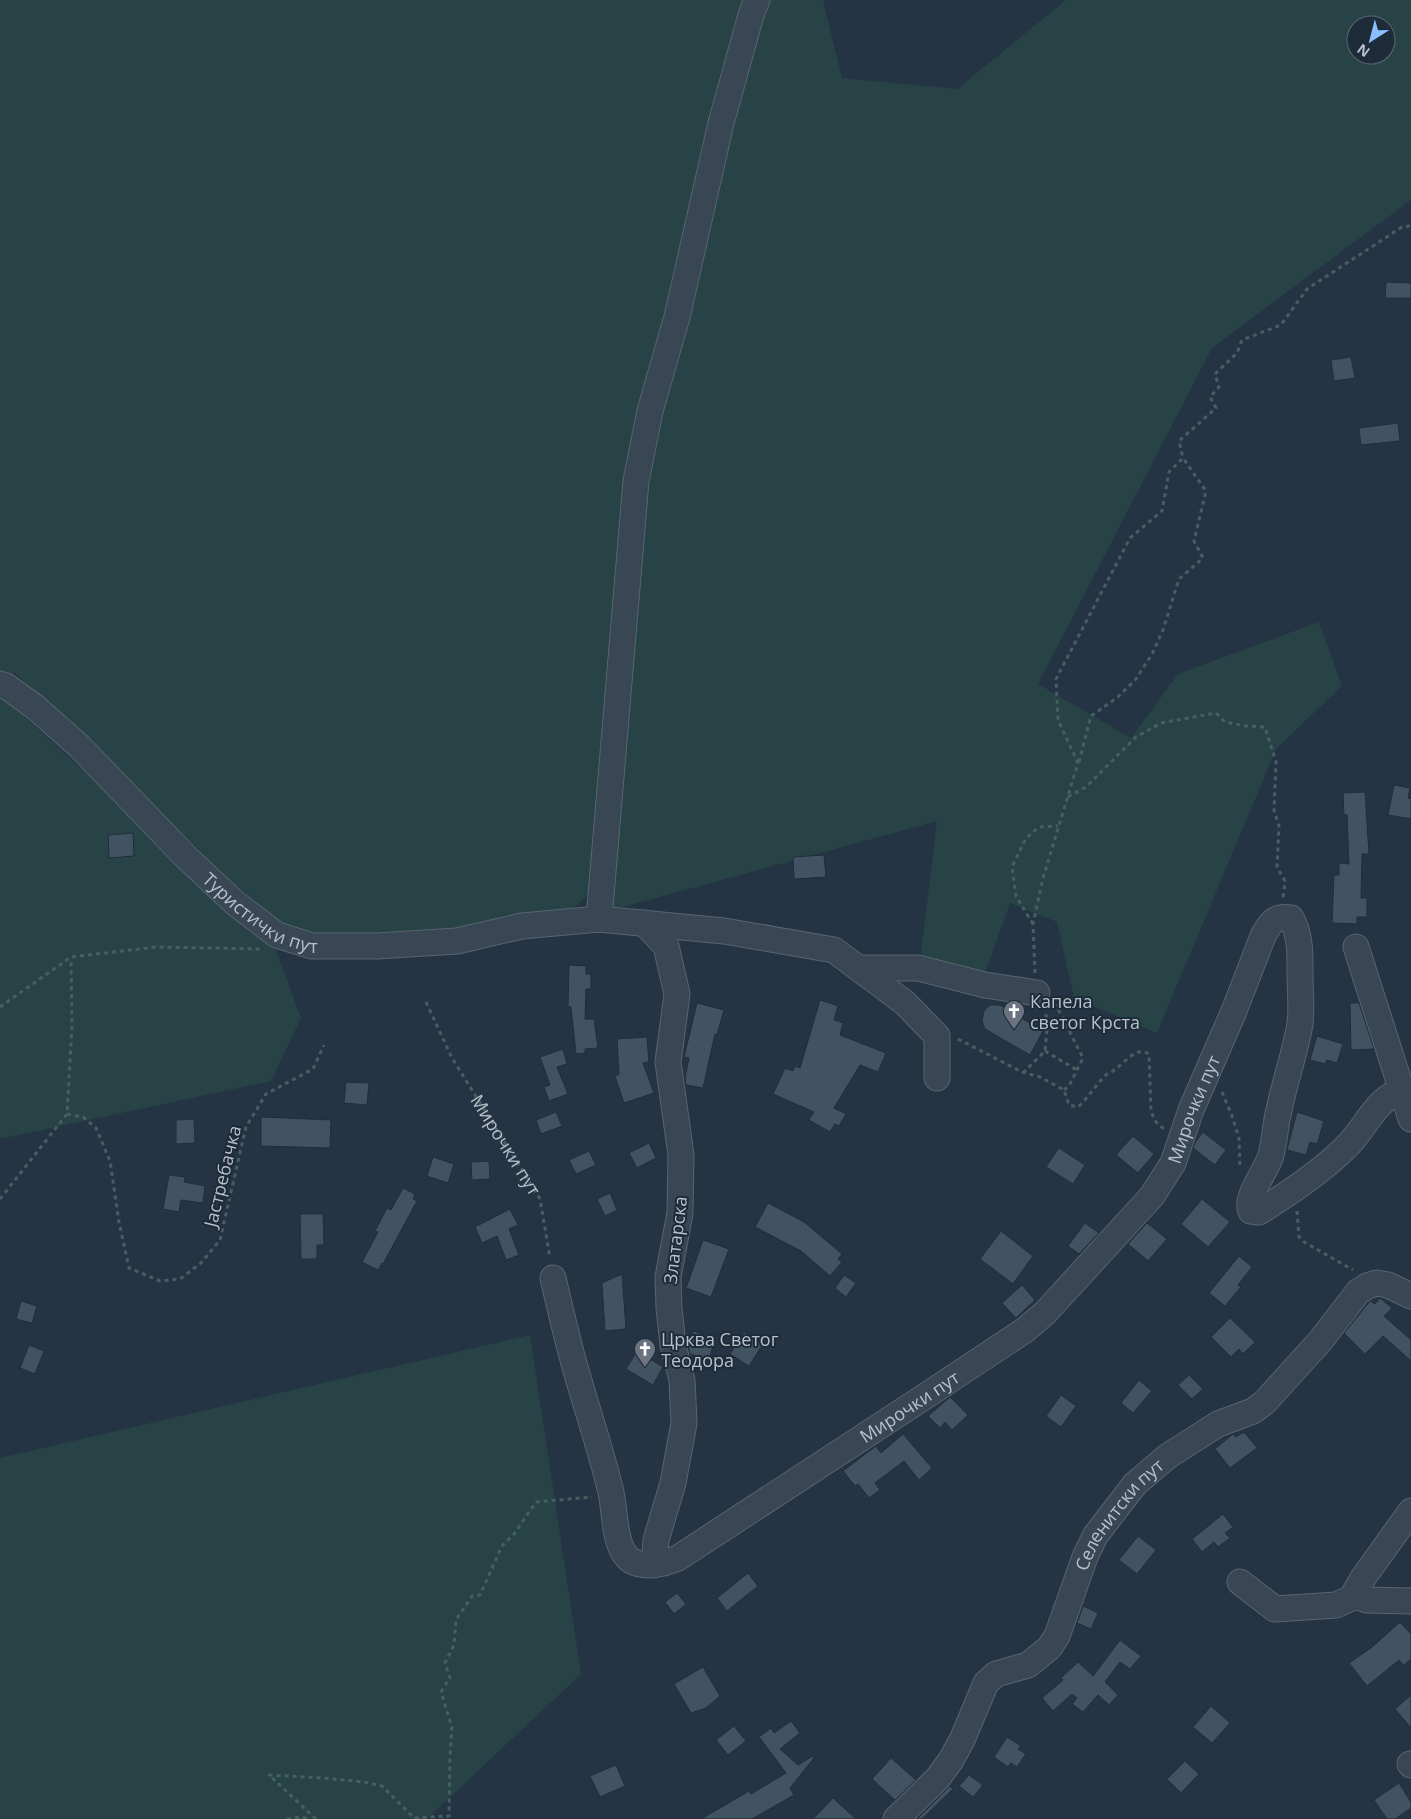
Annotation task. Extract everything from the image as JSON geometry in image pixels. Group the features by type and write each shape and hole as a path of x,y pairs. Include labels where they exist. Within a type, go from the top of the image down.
{"street":[{"path":"599,919 636,481 650,411 677,317 721,123 751,15 757,0"},
{"name":"Туристички пут","path":"0,684 6,686 35,707 80,747 186,857 235,903 277,935 312,946 376,946 457,941 522,926 599,919 724,931 834,950 905,1003 928,1027"},
{"path":"1282,916 1291,918 1296,927 1300,944 1300,1022 1291,1068 1278,1110 1271,1156 1267,1168 1253,1193 1249,1207 1252,1211 1256,1213 1263,1210 1345,1148 1384,1099 1403,1090"},
{"name":"Мирочки пут","path":"553,1278 572,1356 610,1491 621,1549 629,1559 640,1563 666,1563 678,1558 924,1397 1024,1330 1045,1313 1162,1183 1173,1163 1191,1110 1234,1011 1263,936 1274,920 1282,916"},
{"name":"Златарска","path":"644,923 666,946 677,994 668,1062 681,1155 680,1213 668,1277 673,1345 682,1380 684,1424 673,1483 656,1540 654,1564"},
{"path":"1356,947 1411,1118"},
{"path":"859,968 918,968 1044,1002"},
{"path":"928,1027 937,1036 937,1078"},
{"name":"Селенитски пут","path":"896,1819 938,1778 951,1760 962,1740 986,1683 996,1674 1028,1665 1049,1648 1057,1636 1085,1557 1095,1536 1135,1484 1168,1456 1218,1424 1253,1411 1265,1402 1321,1340 1358,1292 1367,1286 1377,1283 1388,1285 1411,1296"},
{"path":"1356,1596 1356,1588 1362,1578 1411,1511"},
{"path":"1240,1582 1275,1609 1336,1605 1356,1596 1367,1600 1411,1601"}],"path":[{"path":"1023,1073 1045,1051 1047,1030 1044,1002 1034,966 1033,924 1043,878 1091,716 1118,697 1136,680 1152,654 1159,638 1178,579 1203,558 1194,541 1206,491 1183,458 1178,441 1216,408 1210,397 1219,387 1215,374 1237,353 1242,340 1281,325 1307,289 1402,227 1411,226"},
{"path":"1078,763 1058,720 1056,679 1130,538 1162,511 1170,472 1183,458"},
{"path":"1068,797 1086,787 1136,737 1161,723 1216,713 1225,722 1265,727 1276,762 1274,810 1279,826 1277,868 1285,881 1282,916"},
{"path":"1033,924 1016,896 1012,867 1026,838 1039,827 1058,826"},
{"path":"0,1007 71,958 156,947 263,949"},
{"path":"0,1199 67,1114 72,1026 71,958"},
{"name":"Мирочки пут","path":"426,1002 452,1058 540,1199 553,1278"},
{"path":"1044,1002 1057,1007 1083,1058 1069,1086 1064,1090"},
{"path":"928,1027 938,1029 1023,1073 1040,1078 1064,1090 1069,1105 1078,1107 1107,1074 1115,1070 1130,1057 1145,1051 1149,1054 1151,1112 1156,1122 1164,1129 1191,1110"},
{"name":"Јастребачка","path":"67,1114 83,1117 96,1128 110,1161 128,1268 160,1281 180,1279 201,1264 220,1240 246,1127 266,1094 313,1069 324,1045"},
{"path":"1045,1051 1077,1070"},
{"path":"1220,1088 1239,1138 1240,1168 1253,1193"},
{"path":"1292,1189 1296,1201 1300,1237 1304,1242 1320,1252 1358,1273"},
{"path":"316,1819 269,1775 323,1778 382,1786 414,1818 449,1816 452,1728 441,1692 450,1678 445,1663 454,1645 456,1620 472,1596 480,1595 502,1546 514,1534 536,1502 590,1498 606,1494 610,1491"},
{"path":"287,1819 300,1817 308,1819"}],"green space":[{"path":"0,0 823,0 842,78 957,89 1066,0 1411,0 1411,200 1212,348 1038,684 1131,738 1178,674 1319,622 1342,686 1276,749 1157,1033 1074,998 1057,922 1010,903 984,976 920,962 937,821 612,910 596,889 571,910 425,934 324,936 281,923 231,881 14,672 0,694"},
{"path":"0,694 275,947 301,1018 271,1081 0,1139"},
{"path":"530,1335 581,1674 427,1819 0,1819 0,1458"}],"building":[{"path":"1386,282 1411,283 1411,298 1385,298"},
{"path":"1351,357 1355,378 1334,381 1331,360"},
{"path":"1398,423 1400,441 1361,445 1359,428"},
{"path":"1394,785 1410,788 1408,798 1411,799 1411,819 1388,815"},
{"path":"1365,792 1369,854 1362,854 1361,898 1367,898 1367,917 1357,917 1357,924 1332,923 1334,875 1339,875 1339,863 1349,864 1347,815 1344,815 1343,793"},
{"path":"133,833 134,856 109,858 108,835"},
{"path":"824,855 826,877 794,879 793,857"},
{"path":"569,965 586,966 586,974 591,974 591,989 586,989 585,1019 594,1019 598,1048 585,1049 585,1053 576,1054 571,1007 568,1007"},
{"path":"820,1000 838,1006 834,1020 843,1023 840,1035 886,1053 878,1072 860,1065 834,1108 846,1114 839,1126 835,1124 830,1132 809,1120 814,1112 773,1094 785,1068 793,1071 795,1066 800,1068"},
{"path":"697,1003 724,1010 717,1035 715,1034 703,1088 686,1085 685,1078 689,1058 684,1057"},
{"path":"1350,1003 1359,1003 1374,1049 1351,1050"},
{"name":"Капела светог Крста","path":"990,1005 1000,1005 1043,1031 1030,1055 985,1029 982,1021 984,1011"},
{"path":"1317,1036 1343,1044 1337,1063 1327,1060 1325,1064 1310,1060"},
{"path":"647,1037 649,1062 643,1063 654,1093 624,1103 615,1076 619,1074 617,1039"},
{"path":"563,1049 567,1064 557,1067 568,1094 549,1101 544,1087 550,1085 540,1057"},
{"path":"346,1082 369,1083 367,1105 344,1103"},
{"path":"556,1112 562,1126 541,1134 536,1120"},
{"path":"1297,1112 1324,1121 1317,1144 1310,1142 1306,1155 1287,1150"},
{"path":"261,1117 331,1120 330,1148 261,1146"},
{"path":"194,1119 195,1143 176,1144 176,1120"},
{"path":"1203,1132 1226,1150 1215,1165 1193,1148"},
{"path":"1133,1136 1154,1154 1138,1173 1116,1155"},
{"path":"649,1143 656,1158 637,1168 629,1153"},
{"path":"1059,1148 1085,1165 1073,1184 1046,1167"},
{"path":"589,1151 596,1165 576,1174 569,1160"},
{"path":"433,1157 454,1164 448,1183 427,1176"},
{"path":"489,1161 490,1179 472,1180 471,1162"},
{"path":"169,1175 185,1177 184,1182 205,1186 203,1203 181,1200 179,1212 163,1209"},
{"path":"403,1188 415,1194 413,1199 417,1201 378,1270 362,1262 378,1232 375,1231 387,1208 391,1210"},
{"path":"610,1193 617,1210 605,1216 597,1199"},
{"path":"1202,1199 1230,1222 1208,1247 1181,1224"},
{"path":"768,1203 804,1222 842,1254 838,1259 842,1262 830,1276 801,1251 755,1227"},
{"path":"510,1209 518,1225 509,1229 519,1255 506,1260 497,1236 482,1243 475,1227"},
{"path":"300,1214 323,1214 324,1245 317,1245 317,1259 301,1259"},
{"path":"1085,1223 1099,1233 1079,1254 1068,1246"},
{"path":"1147,1223 1167,1239 1148,1261 1128,1244"},
{"path":"1001,1231 1033,1256 1013,1284 980,1259"},
{"path":"703,1240 729,1249 711,1297 686,1288"},
{"path":"1239,1256 1252,1267 1238,1285 1241,1287 1225,1306 1209,1293"},
{"path":"622,1274 626,1329 605,1331 602,1283"},
{"path":"844,1275 856,1283 846,1297 835,1288"},
{"path":"1022,1285 1035,1300 1016,1318 1002,1303"},
{"path":"1380,1298 1392,1308 1384,1316 1411,1340 1411,1361 1383,1336 1365,1354 1344,1333 1370,1301 1375,1304"},
{"path":"21,1301 37,1306 32,1323 16,1319"},
{"path":"1230,1318 1255,1342 1243,1354 1239,1349 1231,1357 1211,1337"},
{"path":"693,1331 715,1338 709,1360 690,1354 688,1347"},
{"path":"744,1332 763,1344 749,1366 730,1354"},
{"path":"29,1345 44,1351 35,1374 20,1368"},
{"name":"Црква Светог Теодора","path":"637,1351 663,1367 653,1385 626,1369"},
{"path":"1189,1375 1203,1389 1192,1399 1178,1385"},
{"path":"1139,1380 1152,1391 1133,1413 1121,1403"},
{"path":"1061,1395 1076,1406 1061,1427 1046,1416"},
{"path":"950,1397 968,1415 952,1430 945,1422 940,1428 928,1416"},
{"path":"1244,1432 1257,1448 1230,1468 1215,1449 1233,1434 1236,1437"},
{"path":"903,1434 932,1468 919,1480 904,1461 875,1483 880,1490 869,1498 858,1484 855,1486 843,1471 876,1446 881,1453"},
{"path":"1223,1514 1233,1527 1225,1533 1230,1538 1218,1547 1214,1542 1202,1552 1192,1539"},
{"path":"1138,1536 1156,1550 1137,1574 1119,1560"},
{"path":"748,1573 758,1586 727,1611 717,1598"},
{"path":"677,1593 686,1604 674,1614 665,1602"},
{"path":"1083,1606 1098,1613 1091,1629 1077,1623"},
{"path":"1400,1622 1411,1634 1411,1659 1404,1665 1399,1660 1367,1686 1349,1663 1371,1648"},
{"path":"1120,1640 1141,1656 1130,1669 1120,1662 1105,1682 1118,1695 1109,1705 1098,1695 1083,1712 1072,1704 1077,1698 1072,1694 1053,1711 1042,1698 1063,1680 1061,1678 1078,1662 1093,1676"},
{"path":"703,1667 720,1696 706,1708 691,1713 674,1684"},
{"path":"1411,1695 1411,1728 1395,1709"},
{"path":"1211,1706 1230,1723 1212,1743 1193,1727"},
{"path":"791,1721 800,1733 780,1749 798,1765 813,1756 814,1758 790,1788 794,1795 752,1819 701,1819 749,1791 751,1794 786,1773 759,1737 771,1728 774,1733"},
{"path":"734,1726 746,1741 728,1755 716,1740"},
{"path":"1007,1737 1021,1746 1018,1749 1026,1754 1017,1767 1011,1763 1008,1767 994,1757"},
{"path":"891,1758 916,1780 895,1800 872,1779"},
{"path":"1185,1761 1199,1774 1181,1793 1167,1779"},
{"path":"616,1765 625,1786 600,1797 590,1776"},
{"path":"969,1775 983,1785 973,1797 959,1786"},
{"path":"1399,1783 1411,1802 1411,1808 1395,1819 1387,1819 1374,1800"},
{"path":"950,1786 953,1789 922,1819 917,1819"},
{"path":"833,1798 856,1819 813,1819"}],"place":[{"name":"Капела светог Крста","path":"1014,1030"},
{"name":"Црква Светог Теодора","path":"645,1368"}]}
